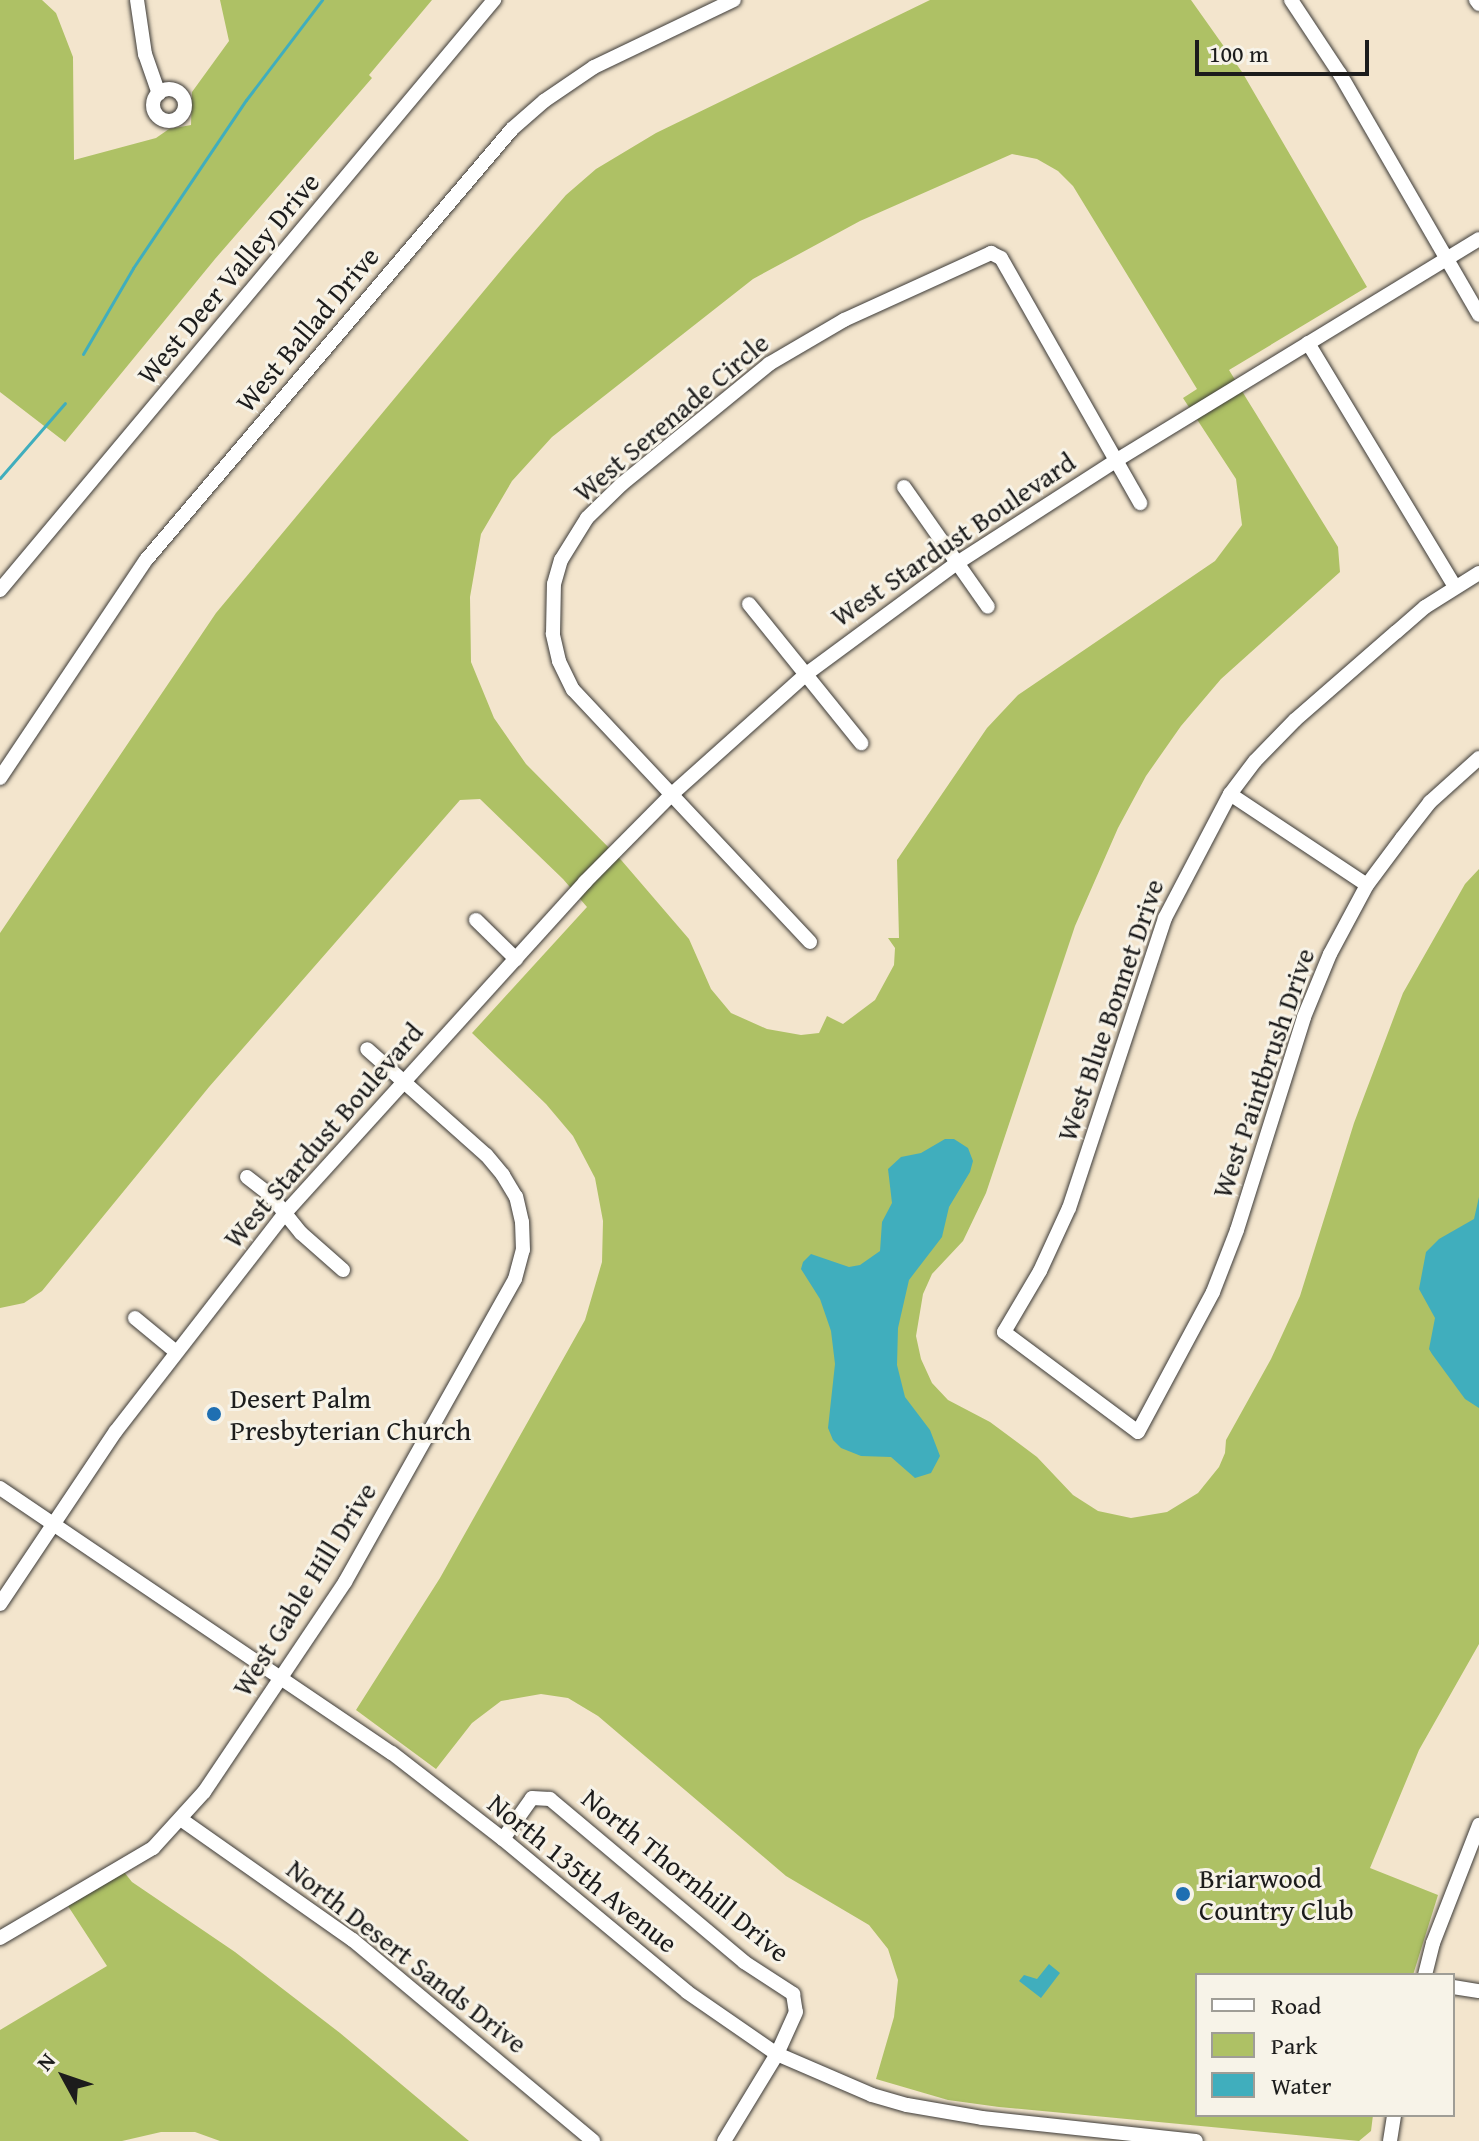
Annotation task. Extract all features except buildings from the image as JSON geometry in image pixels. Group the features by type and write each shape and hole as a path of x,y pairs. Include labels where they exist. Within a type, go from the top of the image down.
{"street":[{"path":"137,0 145,54 159,94"},
{"name":"West Deer Valley Drive","path":"0,590 494,0"},
{"name":"West Ballad Drive","path":"0,778 146,560 474,171 544,101 594,67 702,7 734,0"},
{"path":"1291,0 1340,74 1479,315"},
{"name":"West Stardust Boulevard","path":"0,1604 175,1351 285,1213 402,1081 672,794 805,675 957,563 1117,460 1479,239"},
{"name":"West Serenade Circle","path":"672,794 591,713 573,690 559,661 553,634 554,584 561,560 587,518 622,484 769,364 889,298 975,258 996,254 1117,460"},
{"path":"1308,343 1455,587"},
{"path":"1117,460 1140,503"},
{"path":"904,487 988,607"},
{"name":"West Blue Bonnet Drive","path":"1138,1432 1004,1332 1040,1271 1069,1208 1165,918 1230,794 1255,761 1295,720 1405,623 1479,573"},
{"path":"749,604 861,743"},
{"name":"West Paintbrush Drive","path":"1138,1432 1213,1292 1237,1230 1304,1017 1330,954 1367,885 1430,802 1479,758"},
{"path":"672,794 810,942"},
{"path":"1230,794 1367,885"},
{"path":"476,920 516,959"},
{"path":"367,1049 402,1081"},
{"name":"West Gable Hill Drive","path":"0,1938 153,1848 182,1820 282,1677 361,1555 515,1279 523,1250 516,1197 486,1155 402,1081"},
{"path":"247,1177 271,1196 301,1233 343,1270"},
{"path":"135,1318 175,1351"},
{"name":"North 135th Avenue","path":"0,1488 392,1753 503,1839 687,1992 777,2054 872,2095 907,2105 1090,2135 1196,2141"},
{"name":"North Thornhill Drive","path":"503,1839 532,1798 539,1795 550,1799 744,1962 793,1994 796,2012 777,2054"},
{"name":"North Desert Sands Drive","path":"182,1820 353,1940 593,2141"},
{"path":"1426,1973 1433,1943 1479,1825"},
{"path":"1455,1987 1479,1991"},
{"path":"724,2141 777,2054"},
{"path":"1390,2141 1394,2117"}],"green space":[{"path":"0,0 42,0 56,13 73,57 74,160 156,138 169,129 191,125 192,92 229,41 220,0 432,0 369,75 372,78 215,259 65,442 0,392"},
{"name":"Briarwood Country Club","path":"930,0 1191,0 1242,72 1367,287 1229,370 1338,547 1340,572 1221,679 1181,726 1146,776 1118,828 1075,926 986,1193 963,1241 932,1274 923,1294 916,1336 921,1359 932,1383 948,1400 990,1422 1037,1457 1073,1495 1098,1511 1131,1518 1167,1512 1198,1493 1219,1467 1226,1440 1271,1359 1300,1296 1354,1123 1403,993 1465,884 1479,869 1479,1644 1419,1750 1370,1868 1438,1895 1414,1973 1195,1973 1195,2117 1373,2117 1371,2131 1359,2141 999,2107 948,2100 876,2079 894,2017 898,1980 888,1949 869,1925 786,1876 598,1716 568,1698 541,1694 501,1701 472,1723 436,1769 356,1710 440,1578 585,1320 602,1262 603,1221 595,1178 573,1136 546,1104 472,1033 587,907 563,879 480,799 460,800 209,1087 42,1291 24,1303 0,1308 0,933 216,613 513,256 566,195 596,169 656,133","holes":["1012,154 1037,159 1058,171 1073,186 1197,389 1183,398 1236,479 1242,525 1215,561 1018,695 987,728 897,860 899,938 888,938 895,948 894,965 875,1000 843,1024 827,1016 819,1033 801,1035 767,1029 731,1013 711,989 689,939 622,861 526,764 494,718 471,662 470,597 481,534 512,481 552,437 753,279 860,221"]},
{"path":"124,1872 132,1882 235,1952 340,2033 469,2141 220,2141 195,2132 161,2132 122,2141 0,2141 0,2030 107,1966 68,1906"}],"water":[{"path":"945,1139 954,1139 968,1148 973,1161 970,1172 949,1207 942,1237 909,1280 898,1328 897,1365 905,1397 930,1430 940,1456 931,1473 915,1478 891,1457 861,1456 841,1448 833,1440 828,1428 835,1364 831,1331 820,1299 801,1269 811,1254 849,1267 860,1265 880,1251 882,1222 892,1203 888,1169 901,1157 921,1153"},
{"path":"1479,1197 1479,1408 1465,1399 1429,1349 1435,1318 1419,1289 1426,1252 1439,1239 1474,1219"},
{"path":"1049,1964 1060,1973 1041,1998 1019,1981 1024,1975 1037,1979"}],"waterway":[{"path":"83,354 133,268 246,100 322,0"},
{"path":"0,478 65,403"}],"place":[{"name":"Desert Palm Presbyterian Church","path":"214,1414"},
{"name":"Briarwood Country Club","path":"1183,1894"}]}
